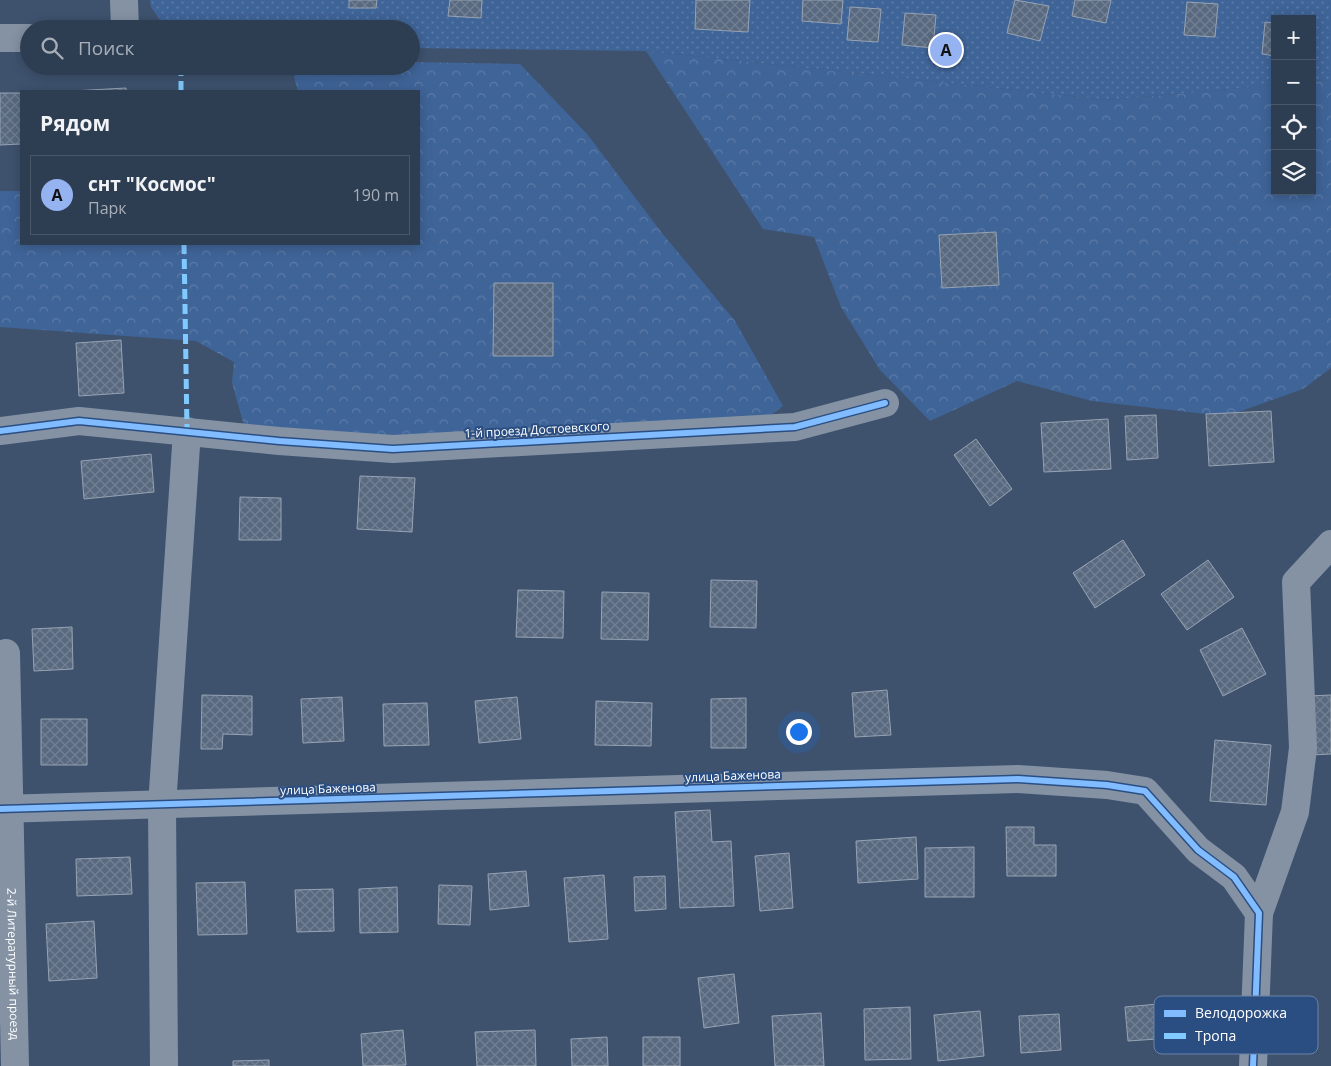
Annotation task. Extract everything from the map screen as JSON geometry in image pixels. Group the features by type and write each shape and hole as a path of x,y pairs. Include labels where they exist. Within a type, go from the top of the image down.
{"street":[{"path":"124,0 125,20"},
{"path":"0,38 20,38"},
{"name":"1-й проезд Достоевского","path":"0,431 79,421 279,441 393,449 794,427 885,403"},
{"path":"164,1066 162,806 187,431"},
{"path":"1256,996 1259,913 1295,812 1303,748 1296,582 1331,544"},
{"name":"2-й Литературный проезд","path":"6,653 5,809 15,1066"},
{"name":"улица Баженова","path":"5,809 162,806 1018,779 1107,785 1145,791 1198,850 1234,877 1259,913"}],"green space":[{"path":"150,0 1331,0 1331,80 1316,81 1316,15 1271,15 1271,85 1109,100 646,51 420,48 420,20 160,20 151,7"},
{"path":"646,51 1109,100 1271,85 1271,195 1316,195 1316,81 1331,80 1331,368 1303,389 1222,418 1206,414 1092,401 1017,381 930,421 880,370 841,307 814,237 763,229"},
{"path":"420,62 520,64 587,134 662,233 735,321 783,406 761,423 703,429 248,440 232,383 234,362 196,341 0,327 0,191 20,191 20,245 420,245 420,90 298,90 294,77 295,75 420,75"}],"building":[{"path":"349,0 377,0 376,8 349,8"},
{"path":"450,0 482,0 481,18 448,16"},
{"path":"696,0 750,0 748,32 695,29"},
{"path":"803,0 843,0 841,24 802,21"},
{"path":"1015,0 1049,6 1040,41 1007,33"},
{"path":"1075,0 1111,0 1106,23 1072,16"},
{"path":"1187,2 1218,4 1215,37 1184,35"},
{"path":"850,7 881,9 878,42 847,40"},
{"path":"905,13 936,15 933,48 902,45"},
{"path":"1265,22 1271,23 1271,55 1262,54"},
{"path":"126,88 126,90 90,90"},
{"path":"0,93 20,93 20,144 0,145"},
{"path":"996,232 999,285 942,288 939,235"},
{"path":"494,283 553,283 553,356 493,356"},
{"path":"121,340 124,393 79,396 76,343"},
{"path":"1271,411 1274,462 1209,466 1206,414"},
{"path":"1156,415 1158,458 1127,460 1125,416"},
{"path":"1108,419 1111,469 1044,472 1041,423"},
{"path":"976,439 1012,489 990,506 954,455"},
{"path":"151,454 154,492 84,499 81,461"},
{"path":"360,476 415,478 412,532 357,529"},
{"path":"240,497 281,498 281,540 239,540"},
{"path":"1123,540 1145,575 1095,608 1073,573"},
{"path":"1208,560 1234,597 1187,630 1161,594"},
{"path":"711,580 757,581 756,628 710,627"},
{"path":"518,590 564,591 563,638 516,637"},
{"path":"602,592 649,593 648,640 601,639"},
{"path":"72,627 73,669 34,671 32,629"},
{"path":"1242,628 1266,674 1223,696 1200,650"},
{"path":"887,690 891,735 855,737 852,693"},
{"path":"202,695 252,696 252,735 223,734 222,749 201,749"},
{"path":"1331,695 1331,754 1310,755 1308,696"},
{"path":"342,697 344,741 303,743 301,699"},
{"path":"517,697 521,739 479,743 475,701"},
{"path":"746,698 746,748 711,748 711,699"},
{"path":"596,701 652,703 651,746 595,745"},
{"path":"427,703 429,745 384,746 383,704"},
{"path":"41,719 87,719 87,765 41,765"},
{"path":"1215,740 1271,745 1266,805 1210,801"},
{"path":"710,810 712,842 731,841 734,906 680,908 675,812"},
{"path":"1006,827 1034,827 1034,845 1056,845 1056,876 1007,876"},
{"path":"916,837 918,879 858,883 856,841"},
{"path":"974,847 974,897 925,897 925,848"},
{"path":"789,853 793,908 760,911 755,856"},
{"path":"130,857 132,894 77,896 76,859"},
{"path":"526,871 529,906 490,910 488,874"},
{"path":"604,875 608,939 569,942 564,878"},
{"path":"665,876 666,909 635,911 634,877"},
{"path":"245,882 247,934 198,935 196,883"},
{"path":"439,885 472,886 470,925 438,924"},
{"path":"397,887 398,932 360,933 359,889"},
{"path":"333,889 334,931 297,932 295,890"},
{"path":"94,921 97,978 49,981 46,924"},
{"path":"734,974 739,1023 704,1028 698,978"},
{"path":"1154,1004 1154,1039 1128,1041 1125,1007"},
{"path":"910,1007 911,1059 865,1060 864,1009"},
{"path":"980,1011 984,1056 938,1061 934,1015"},
{"path":"821,1013 824,1066 775,1066 772,1016"},
{"path":"1059,1014 1061,1050 1021,1053 1019,1016"},
{"path":"403,1030 406,1065 363,1066 361,1034"},
{"path":"535,1030 536,1066 477,1066 475,1032"},
{"path":"607,1037 608,1066 572,1066 571,1039"},
{"path":"643,1037 680,1037 680,1066 643,1066"},
{"path":"269,1060 269,1066 233,1066 233,1061"}],"marked path":[{"path":"181,75 181,90"},
{"path":"184,245 187,431"}],"cycle path":[{"path":"0,431 79,421 279,441 393,449 795,427 885,403"},
{"path":"0,809 1018,779 1107,785 1145,791 1198,850 1234,877 1259,913 1256,996"},
{"path":"1253,1054 1253,1066"}],"place":[{"name":"снт \"Космос\"","path":"946,50"}]}
